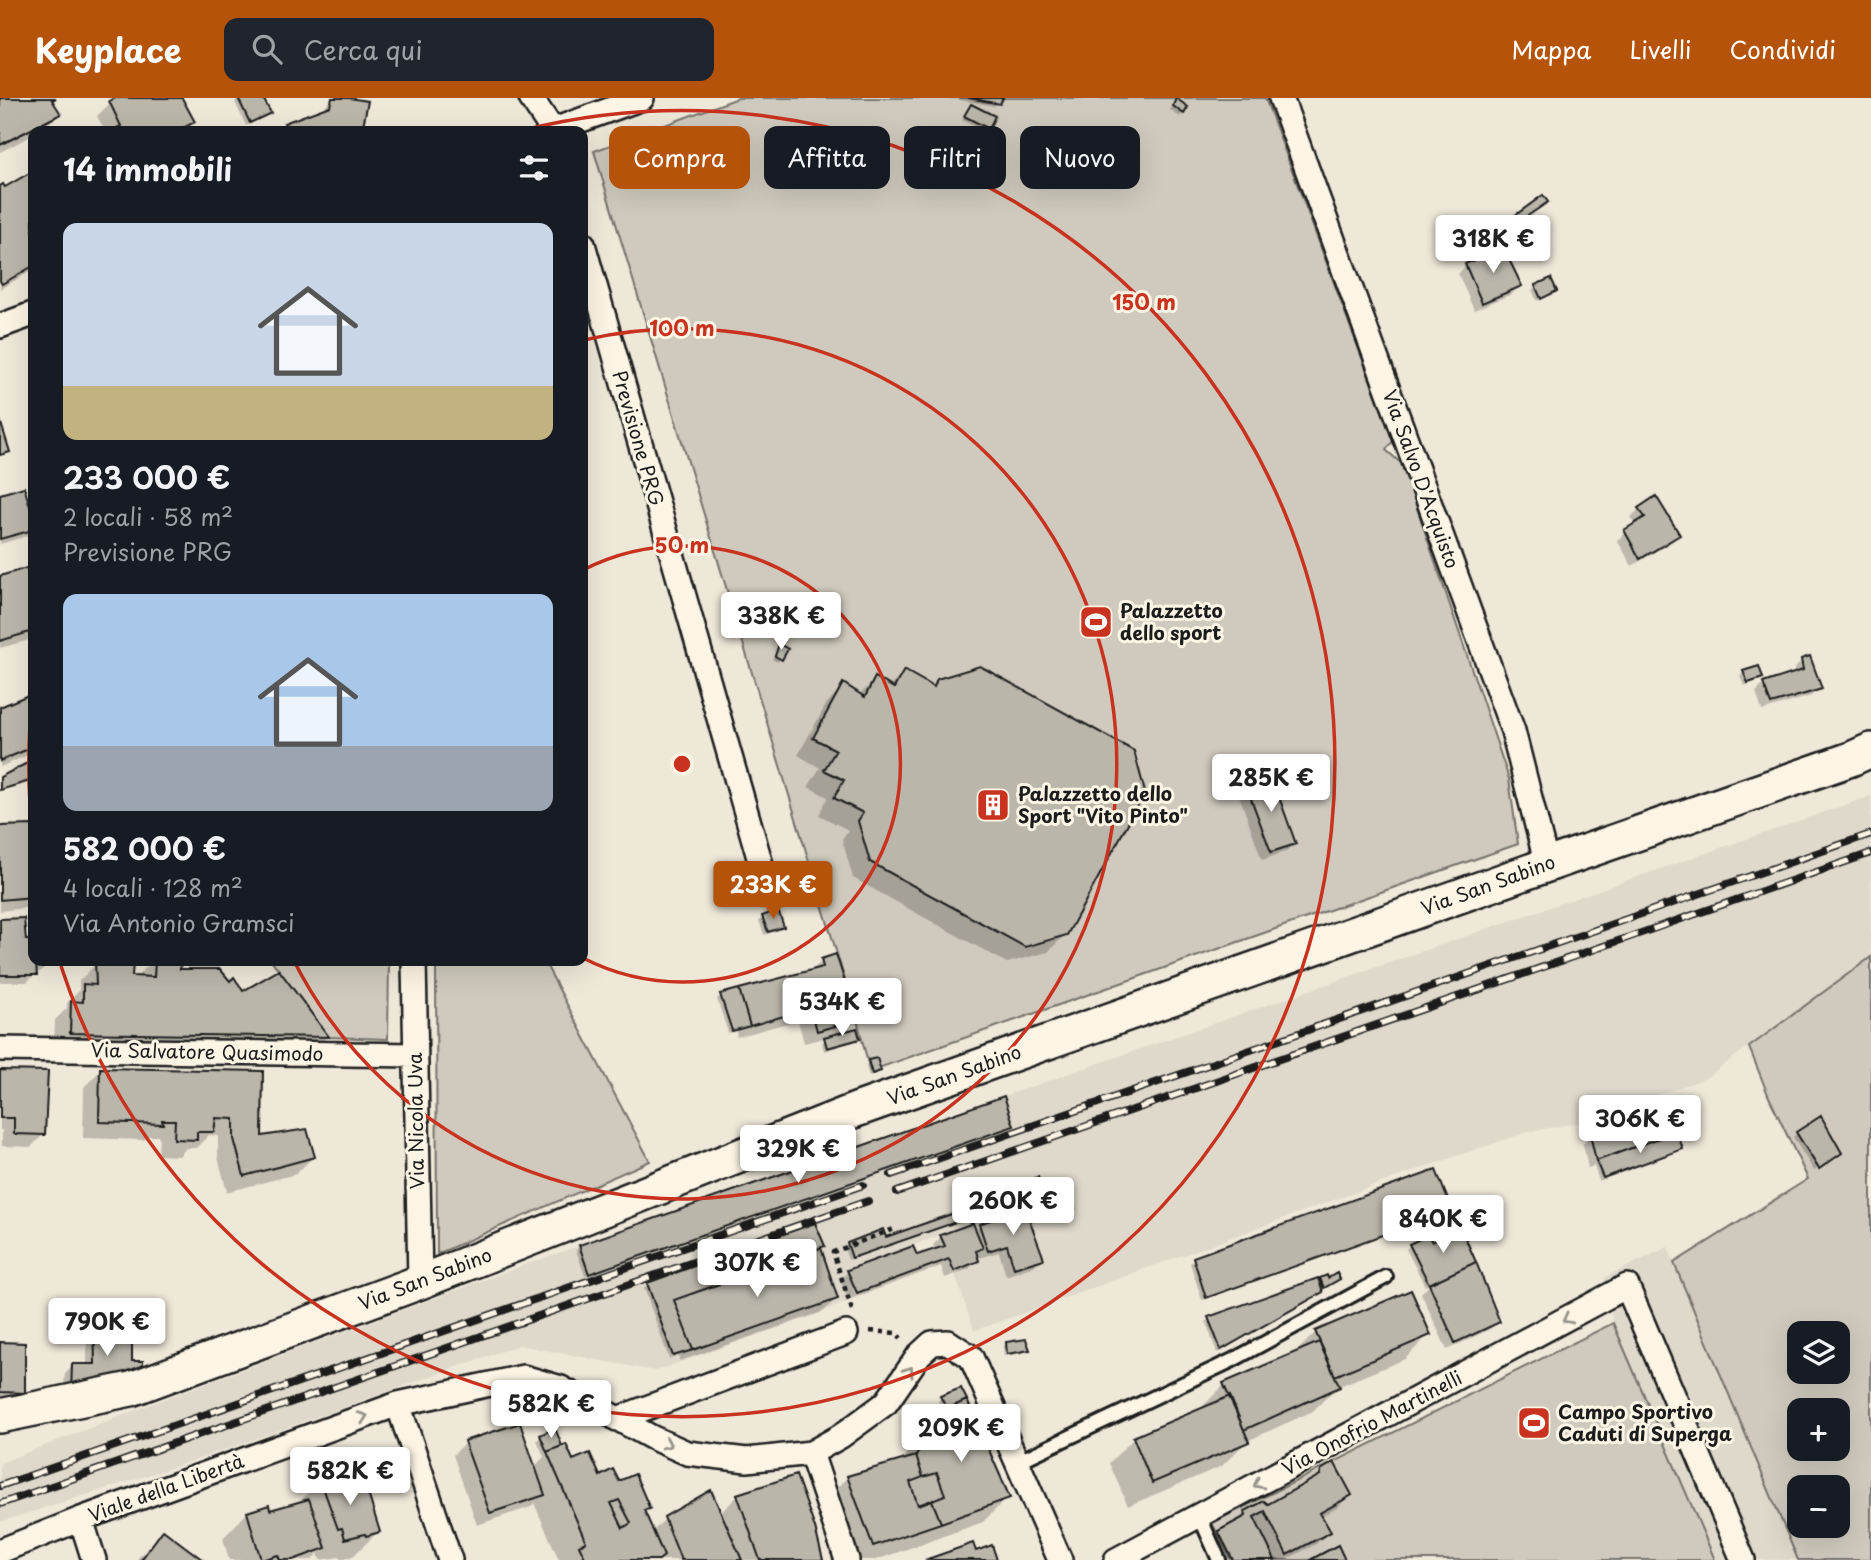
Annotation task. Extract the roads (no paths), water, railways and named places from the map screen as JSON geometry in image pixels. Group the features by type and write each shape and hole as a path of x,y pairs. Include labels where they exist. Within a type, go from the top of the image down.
{"street":[{"path":"531,98 549,126"},
{"path":"566,126 642,98"},
{"name":"Via Salvo D'Acquisto","path":"1281,98 1513,732 1547,865"},
{"name":"Previsione PRG","path":"588,260 764,875"},
{"path":"0,326 28,316"},
{"name":"Via San Sabino","path":"0,1416 131,1390 420,1282 856,1110 1871,750"},
{"name":"Via Nicola Uva","path":"414,966 420,1282"},
{"name":"Via Salvatore Quasimodo","path":"0,1049 415,1055"},
{"name":"Via Onofrio Martinelli","path":"1116,1560 1627,1286 1743,1560"},
{"path":"617,1419 852,1331"},
{"name":"Viale della Libertà","path":"0,1551 398,1404 523,1377 561,1388 687,1453 747,1460 811,1453 841,1436 886,1403 919,1355 932,1343 948,1342 971,1357 1017,1462"},
{"path":"398,1404 450,1560"},
{"path":"811,1453 847,1560"},
{"path":"1017,1462 1060,1560"},
{"path":"81,1519 94,1560"}],"lane":[{"path":"1017,1462 1233,1360 1386,1277"},
{"path":"1199,1515 1219,1560"}],"railway":[{"path":"891,1175 1871,834"},
{"path":"897,1192 1871,853"},
{"path":"0,1486 863,1185"},
{"path":"0,1504 868,1201"}],"place":[{"name":"Palazzetto dello sport","path":"1096,622"},
{"name":"Palazzetto dello Sport \"Vito Pinto\"","path":"993,805"},
{"name":"Campo Sportivo Caduti di Superga","path":"1534,1423"}]}
